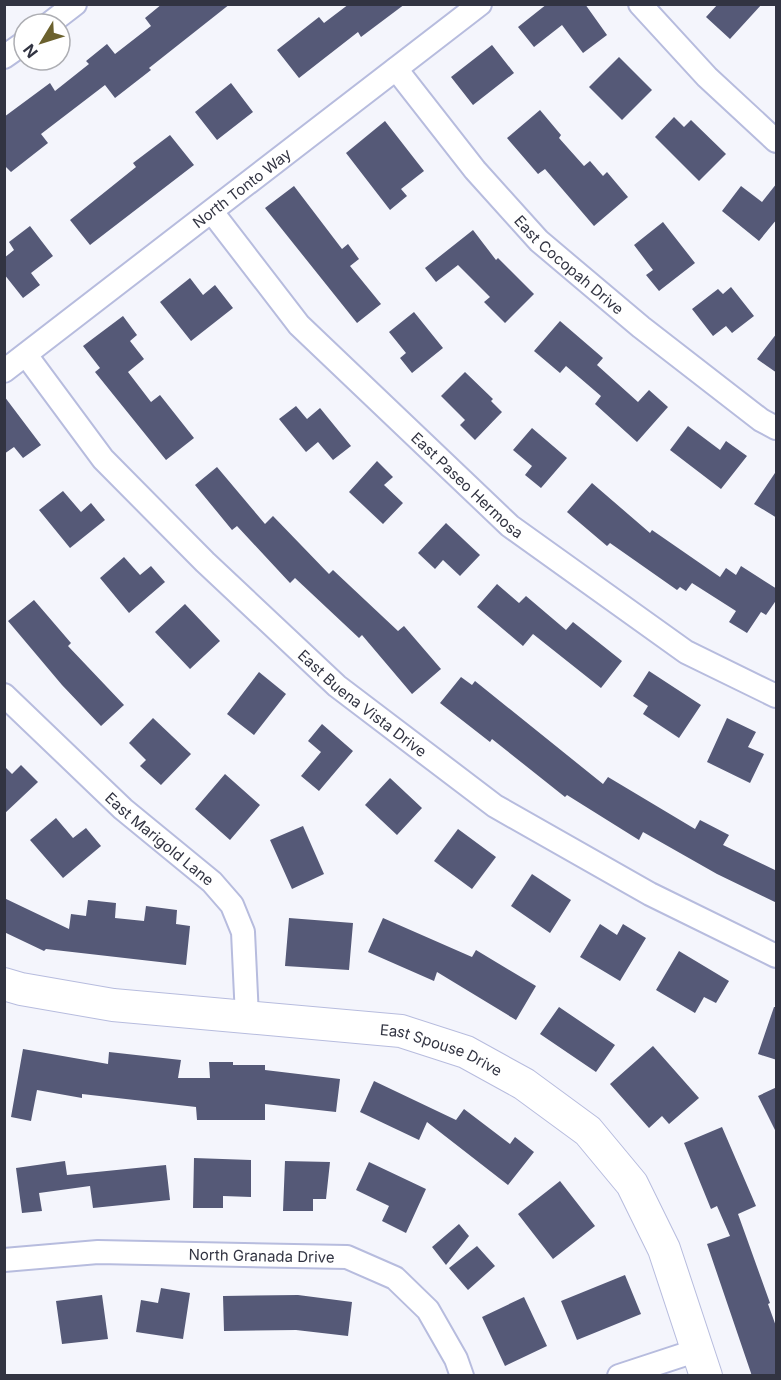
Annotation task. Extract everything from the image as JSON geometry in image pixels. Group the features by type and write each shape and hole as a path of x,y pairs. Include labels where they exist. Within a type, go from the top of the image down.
{"main road":[{"name":"East Spouse Drive","path":"4,984 113,1005 401,1031 466,1052 524,1084 588,1131 632,1184 664,1249 702,1363"}],"street":[{"name":"North Tonto Way","path":"4,371 480,4"},
{"path":"640,4 707,77 777,141"},
{"name":"East Cocopah Drive","path":"396,69 475,170 539,242 641,327 761,420 777,428"},
{"name":"East Paseo Hermosa","path":"212,212 299,325 510,526 686,652 777,696"},
{"name":"East Buena Vista Drive","path":"26,356 103,459 205,562 337,686 495,806 650,894 777,956"},
{"name":"East Marigold Lane","path":"4,695 123,809 212,882 232,905 243,932 247,1017"},
{"name":"North Granada Drive","path":"4,1260 98,1252 347,1257 395,1278 428,1310 456,1359 462,1376"},
{"path":"619,1376 702,1363"}],"building":[{"path":"162,4 230,4 115,98 105,85 41,134 48,143 11,172 4,165 4,117 50,83 55,91 89,64 86,61 107,44 115,54 151,26 145,18"},
{"path":"349,4 405,4 361,37 358,32 299,78 277,50 319,17 324,23"},
{"path":"547,4 585,4 607,35 583,53 562,25 534,47 518,27"},
{"path":"718,4 762,4 730,39 706,17"},
{"path":"492,45 514,73 473,105 451,77"},
{"path":"619,57 652,90 622,120 589,87"},
{"path":"231,83 253,112 217,140 195,112"},
{"path":"540,110 561,135 559,138 584,166 590,161 603,176 607,172 628,197 594,226 545,169 538,174 507,138"},
{"path":"674,117 684,127 691,120 726,154 699,181 655,137"},
{"path":"385,121 424,171 401,189 407,196 390,210 346,153"},
{"path":"170,135 194,165 90,245 70,220 136,167 133,163"},
{"path":"777,183 777,219 759,241 722,211 741,186 762,202"},
{"path":"294,186 342,249 348,244 359,259 350,266 381,304 357,323 265,208"},
{"path":"663,222 695,263 659,291 646,275 653,270 634,245"},
{"path":"30,226 53,256 31,273 40,285 23,298 4,274 4,258 14,250 9,242"},
{"path":"473,230 496,260 498,258 534,294 505,323 484,302 490,297 458,265 436,282 425,268"},
{"path":"190,278 203,295 215,285 233,308 191,341 160,302"},
{"path":"731,287 754,316 732,333 726,326 713,336 692,309 718,289 723,294"},
{"path":"414,312 443,348 412,373 400,358 406,353 389,332"},
{"path":"123,316 137,335 130,341 144,359 128,372 151,402 160,395 194,438 166,460 95,372 100,368 83,346"},
{"path":"560,321 603,358 597,365 638,402 649,390 668,407 637,442 595,404 601,396 566,366 560,373 534,351"},
{"path":"777,333 777,373 757,359"},
{"path":"465,372 493,399 491,401 502,412 475,440 460,425 465,420 441,396"},
{"path":"4,396 41,445 23,458 14,447 4,454"},
{"path":"296,406 307,419 320,408 351,446 333,460 318,442 306,452 279,419"},
{"path":"688,426 720,450 726,441 747,456 721,489 670,450"},
{"path":"532,428 567,458 541,488 525,475 532,466 513,450"},
{"path":"377,461 393,477 384,485 403,503 383,524 349,492"},
{"path":"217,467 265,524 273,516 329,574 333,570 398,631 404,626 441,669 412,694 362,635 359,638 295,578 290,583 237,526 232,530 195,485"},
{"path":"777,470 777,518 754,504"},
{"path":"592,483 650,533 652,530 720,577 726,568 736,575 741,566 777,589 777,599 766,615 761,612 747,633 729,622 736,611 692,583 686,591 680,587 677,590 610,543 607,546 567,512"},
{"path":"63,491 81,512 91,503 105,520 70,548 39,510"},
{"path":"446,523 480,555 460,576 443,560 435,569 418,553"},
{"path":"124,557 140,575 151,566 165,582 129,613 100,578"},
{"path":"497,584 519,603 526,596 566,630 573,622 622,661 601,688 533,634 523,646 477,607"},
{"path":"34,600 71,643 68,646 124,705 101,726 62,685 8,621"},
{"path":"185,604 220,641 190,669 155,632"},
{"path":"649,671 701,705 679,738 643,714 648,706 633,696"},
{"path":"259,672 286,694 254,735 227,714"},
{"path":"461,677 472,685 475,681 603,784 608,777 695,829 700,820 729,835 723,845 777,871 777,903 717,874 643,832 639,840 567,795 565,797 492,739 490,742 440,703"},
{"path":"153,718 191,754 161,785 140,766 146,760 129,743"},
{"path":"727,718 756,732 748,747 764,754 750,783 707,762"},
{"path":"322,724 353,751 319,791 301,776 321,752 308,741"},
{"path":"21,765 38,782 4,814 4,766 12,774"},
{"path":"225,774 260,805 230,840 195,809"},
{"path":"390,778 422,808 397,835 365,805"},
{"path":"56,818 73,838 86,828 101,846 63,878 30,840"},
{"path":"303,826 324,874 292,889 270,840"},
{"path":"458,829 496,857 472,889 434,861"},
{"path":"532,874 571,900 550,933 511,906"},
{"path":"4,898 69,929 71,914 86,916 88,900 116,903 115,918 144,921 146,906 177,910 176,924 190,926 186,965 46,949 44,951 4,932"},
{"path":"289,918 353,923 349,970 285,966"},
{"path":"383,918 472,957 476,950 536,986 516,1020 437,972 434,981 368,952"},
{"path":"600,924 617,935 623,924 646,938 620,981 580,957"},
{"path":"679,951 729,981 716,1003 704,997 695,1013 656,990"},
{"path":"559,1007 615,1045 596,1072 540,1034"},
{"path":"774,1007 777,1007 777,1060 758,1054"},
{"path":"653,1046 699,1098 669,1124 662,1116 649,1128 610,1084"},
{"path":"23,1049 108,1064 109,1052 181,1060 178,1078 210,1078 209,1062 233,1062 233,1065 265,1065 265,1070 340,1079 336,1112 265,1104 265,1120 197,1120 196,1107 82,1094 82,1098 37,1090 31,1121 11,1117"},
{"path":"374,1081 456,1120 464,1109 510,1144 515,1137 534,1152 508,1185 427,1122 419,1140 360,1112"},
{"path":"777,1087 777,1134 758,1096"},
{"path":"722,1127 756,1206 738,1214 777,1329 777,1376 752,1376 707,1244 730,1236 717,1206 711,1209 684,1143"},
{"path":"194,1158 251,1160 251,1197 223,1196 223,1208 193,1208"},
{"path":"65,1161 67,1175 166,1165 170,1200 93,1208 90,1186 39,1193 42,1211 22,1213 16,1168"},
{"path":"285,1161 330,1162 326,1199 313,1199 313,1211 283,1211"},
{"path":"369,1162 426,1189 406,1233 382,1221 389,1206 356,1190"},
{"path":"560,1181 595,1226 553,1259 518,1214"},
{"path":"459,1224 469,1236 446,1265 432,1247"},
{"path":"477,1246 495,1266 468,1290 449,1268"},
{"path":"625,1275 641,1314 577,1340 561,1301"},
{"path":"161,1288 190,1293 183,1339 136,1332 141,1300 158,1303"},
{"path":"102,1295 108,1339 62,1344 56,1301"},
{"path":"298,1295 352,1302 348,1336 296,1330 224,1331 223,1296"},
{"path":"524,1297 547,1346 505,1366 482,1317"}]}
